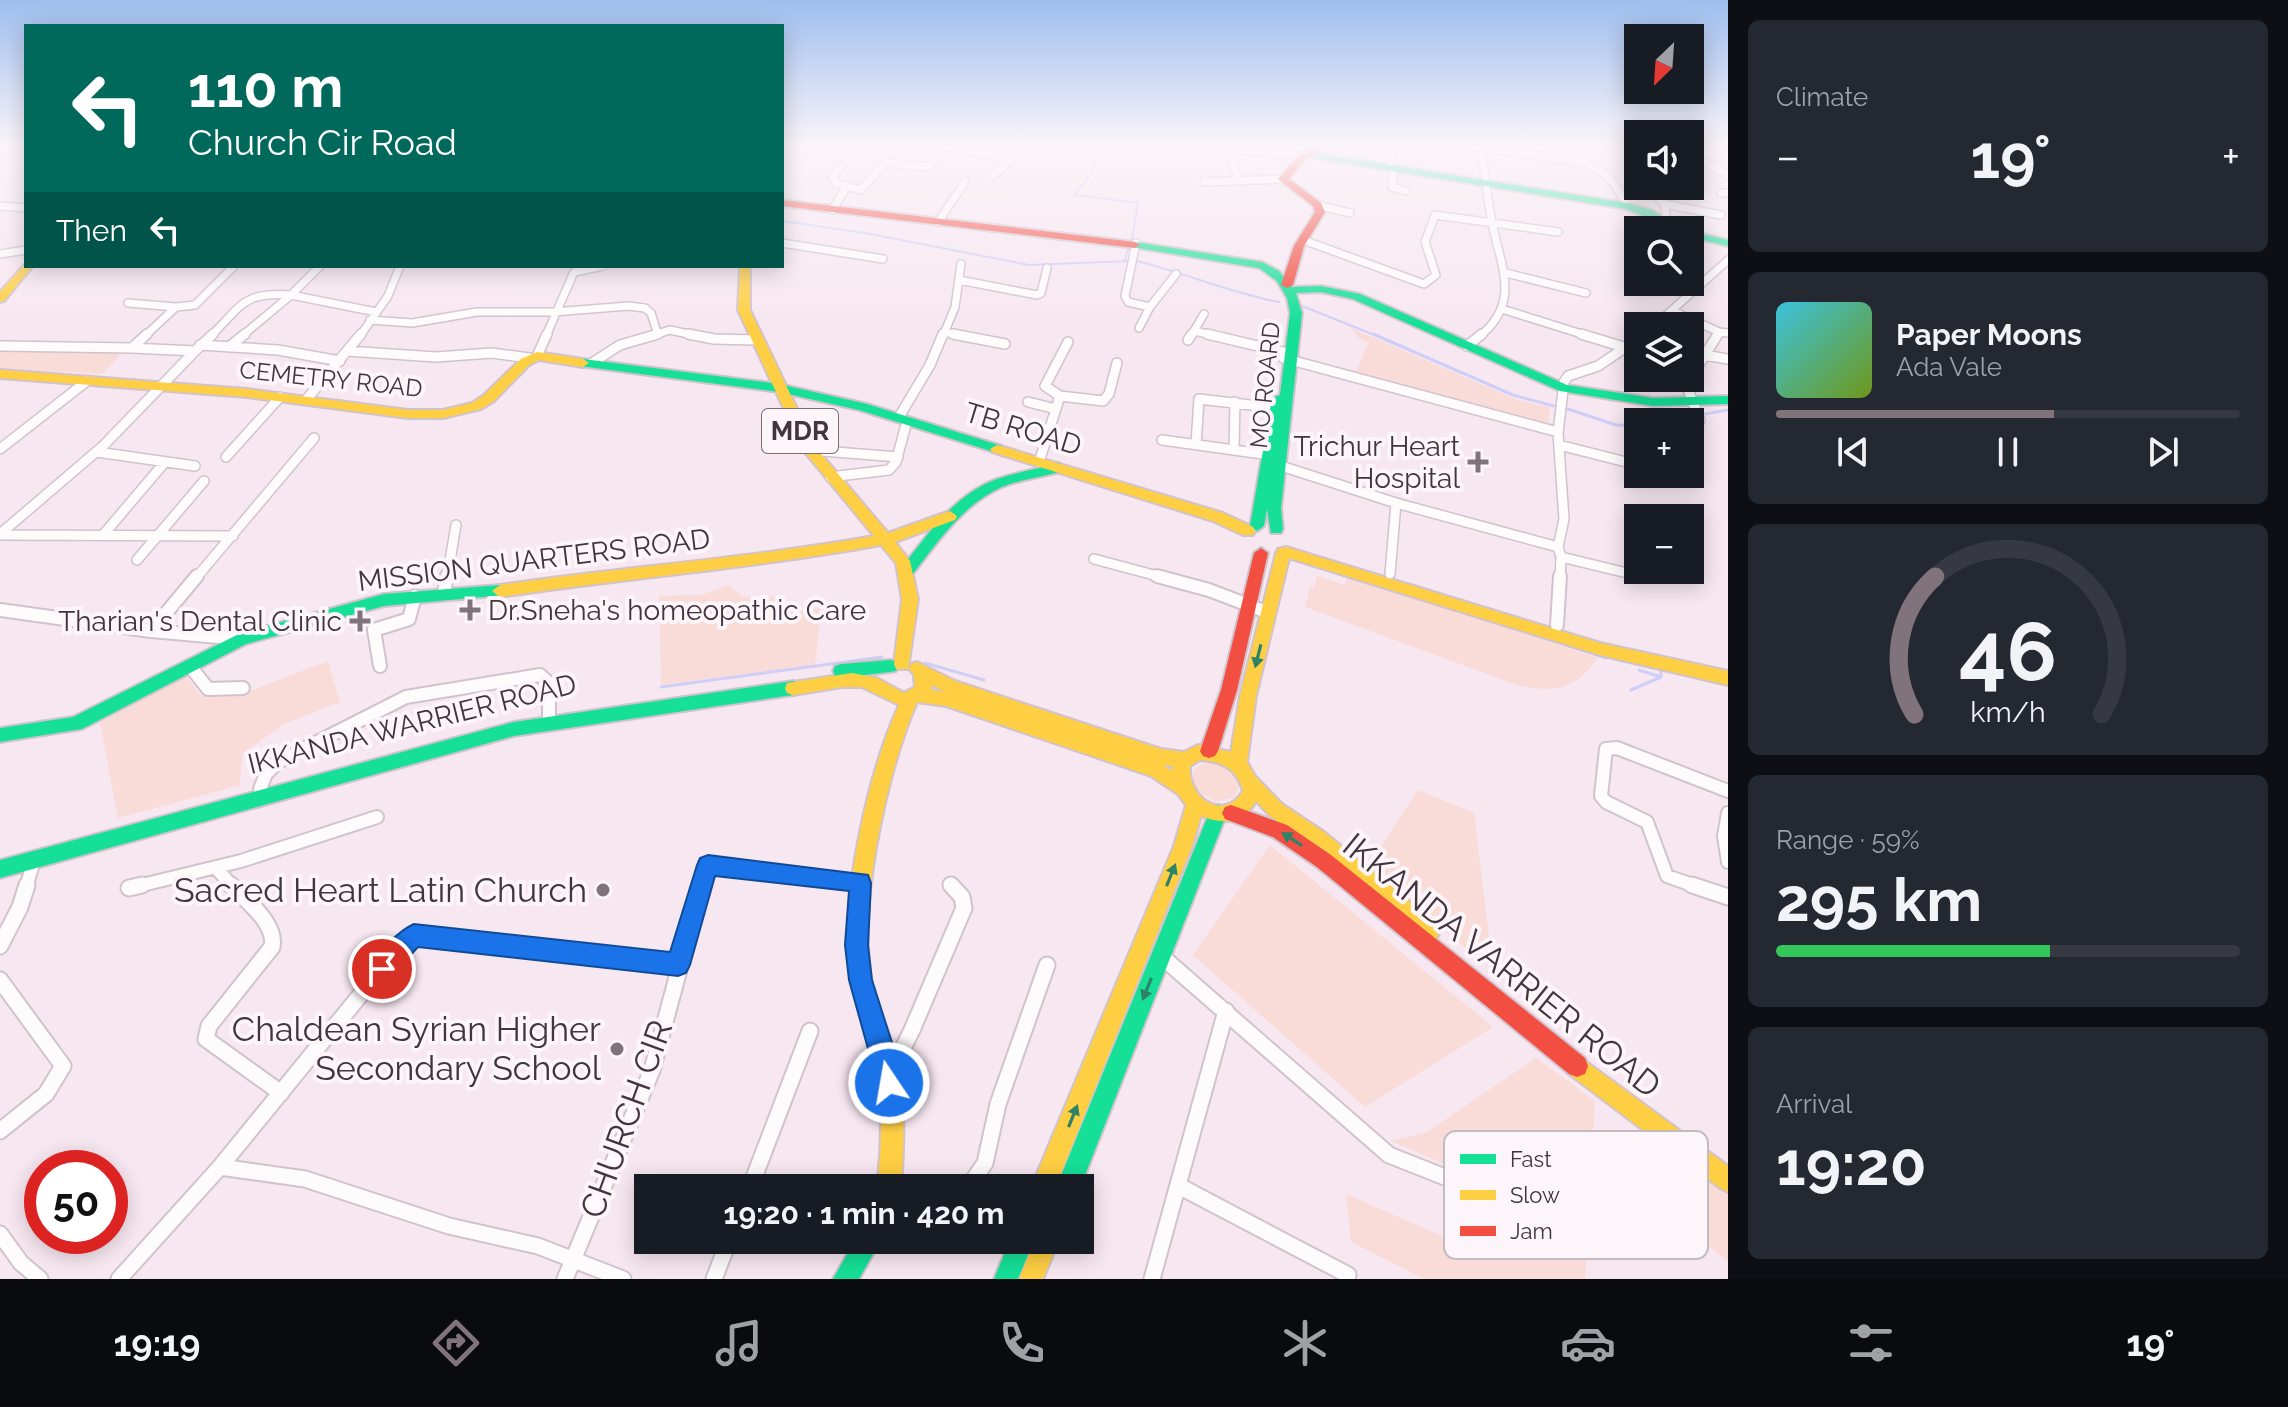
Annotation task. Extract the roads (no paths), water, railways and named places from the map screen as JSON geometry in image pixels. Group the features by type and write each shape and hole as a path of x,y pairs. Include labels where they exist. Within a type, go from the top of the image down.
{"main road":[{"name":"MO ROARD","path":"794,205 1136,243 1212,258 1254,262 1269,268 1288,288 1295,301 1296,313 1286,357 1275,461 1276,529"},
{"path":"1317,205 1320,212 1303,240 1288,288 1321,289 1356,296 1564,388 1679,408"},
{"path":"1619,205 1667,216"},
{"path":"1704,238 1728,243"},
{"path":"0,299 26,268"},
{"name":"MDR","path":"745,268 744,310 810,450 830,477 887,539 907,571 912,603 896,665"},
{"path":"533,357 779,388"},
{"name":"CEMETRY ROAD","path":"0,374 280,397 408,414 443,414 476,406 489,398 533,357"},
{"path":"1286,357 1276,408 1275,461 1248,544 1261,553 1286,549 1390,574 1608,641 1628,653"},
{"name":"TB ROAD","path":"779,388 903,419 1252,528 1276,529"},
{"path":"1704,409 1728,400"},
{"path":"907,571 934,541 950,516 972,497 994,485 1058,468"},
{"name":"MISSION QUARTERS ROAD","path":"0,735 76,724 241,639 384,600 536,587 594,577 797,555 887,539 950,516"},
{"path":"1238,762 1248,696 1286,549 1276,529"},
{"path":"1286,549 1600,649 1728,678"},
{"path":"1209,751 1229,690 1261,553"},
{"path":"893,734 882,674 896,665 914,666 949,686 1161,757 1184,759 1198,752 1209,751 1238,762 1251,782 1248,802 1224,813 1160,955 1074,1174"},
{"name":"IKKANDA WARRIER ROAD","path":"0,869 35,855 260,789 548,717 896,665"},
{"path":"890,1174 893,1144 887,1065 861,980 857,945 860,883 893,734 914,697 925,685 922,673"},
{"name":"IKKANDA WARRIER ROAD","path":"0,858 35,855 514,729 548,717 842,681 859,680 885,692"},
{"path":"885,692 946,699 1157,770 1180,787 1195,804 1224,813"},
{"path":"1180,787 1178,777 1184,759"},
{"name":"IKKANDA VARRIER ROAD","path":"1251,782 1276,810 1317,838 1586,1058 1683,1131"},
{"path":"1049,1174 1183,846 1195,804"},
{"name":"IKKANDA VARRIER ROAD","path":"1224,813 1280,831 1324,861 1577,1066 1663,1131"},
{"name":"IKKANDA VARRIER ROAD","path":"1708,1150 1728,1165"},
{"name":"IKKANDA VARRIER ROAD","path":"1708,1165 1728,1180"},
{"path":"845,1279 860,1254"},
{"path":"1006,1279 1016,1254"},
{"path":"1031,1279 1041,1254"}],"street":[{"path":"832,210 835,205"},
{"path":"938,222 950,205"},
{"path":"1317,205 1350,213"},
{"path":"1467,346 1492,328 1502,309 1506,273 1490,205"},
{"path":"1658,205 1663,213 1721,215"},
{"path":"0,206 24,208"},
{"path":"1303,240 1424,284 1436,275 1425,242 1432,217 1441,215 1558,232"},
{"path":"784,243 883,259"},
{"path":"1136,243 1125,299 1150,307"},
{"path":"0,254 24,250"},
{"path":"1698,408 1687,387 1705,355 1724,332 1673,311 1728,260"},
{"path":"830,477 889,470 898,457 903,419 955,307 961,264"},
{"path":"128,303 176,307 195,305 232,268"},
{"path":"229,347 318,268"},
{"path":"306,400 340,361 391,292 399,268"},
{"path":"347,351 436,357 492,353 533,357 574,272 593,268"},
{"path":"959,280 1037,295 1041,293 1047,268"},
{"path":"1506,273 1586,293"},
{"path":"1139,328 1150,307 1176,274"},
{"path":"0,534 97,452 162,389 198,348 251,297 262,293 291,295 412,323 477,312 554,312 637,306 651,313 657,332"},
{"path":"132,348 176,307"},
{"path":"1502,309 1624,347"},
{"path":"1188,340 1204,314"},
{"path":"592,363 620,345 657,332 682,331 714,339 756,340"},
{"path":"1195,331 1558,432"},
{"path":"944,332 1005,344"},
{"path":"1068,342 1045,386 1060,396 1103,401 1109,394 1117,363"},
{"path":"0,346 229,347 278,350 340,361"},
{"path":"1557,625 1559,552 1563,535 1558,432 1564,388 1568,376 1598,366 1624,350"},
{"path":"1705,355 1728,359"},
{"path":"0,449 87,381"},
{"path":"1039,462 1060,396"},
{"path":"226,457 280,397"},
{"path":"1196,445 1199,399 1276,408"},
{"path":"1028,402 1056,409"},
{"path":"1234,450 1235,402"},
{"path":"151,631 314,438"},
{"path":"1162,440 1234,450 1275,461 1396,503 1623,572"},
{"path":"1559,445 1624,461"},
{"path":"810,450 898,457"},
{"path":"97,452 195,466"},
{"path":"103,535 165,462"},
{"path":"137,560 204,481"},
{"path":"1390,574 1396,503"},
{"path":"444,593 456,525"},
{"path":"0,534 233,536"},
{"path":"1094,559 1209,590 1269,613"},
{"path":"380,666 374,630 409,619 415,596"},
{"path":"0,610 151,631 241,639"},
{"path":"190,666 208,689 243,688"},
{"path":"260,789 266,774 278,762 406,697 540,675 549,683 548,717"},
{"path":"1728,791 1617,748 1606,749 1601,796 1606,802 1647,822 1667,876 1728,897"},
{"path":"1728,813 1724,836 1728,862"},
{"path":"129,888 216,868 377,817"},
{"path":"0,946 20,907 35,855"},
{"name":"CHURCH CIR","path":"565,1279 652,1070 678,965 708,865 860,883"},
{"path":"216,868 270,927 274,938 272,947 209,1026 206,1039 281,1093"},
{"path":"887,1065 908,1039 964,908 962,897 950,884"},
{"path":"119,1279 220,1167 402,944 414,935 678,965"},
{"path":"1160,955 1389,1155 1444,1177"},
{"path":"978,1174 985,1163 998,1104 1047,965"},
{"path":"0,980 63,1066 52,1088 0,1131"},
{"path":"1152,1279 1226,1011"},
{"path":"755,1174 810,1031"},
{"path":"220,1167 244,1167 314,1181 466,1231 485,1232 572,1258 623,1279"},
{"path":"1179,1186 1348,1275 1347,1279"},
{"path":"0,1234 21,1263 40,1279"},
{"path":"714,1279 724,1254"}],"waterway":[{"path":"1132,239 1138,205"},
{"path":"784,221 865,233 1029,265 1124,261"},
{"path":"1124,261 1129,246"},
{"path":"1124,261 1129,261"},
{"path":"1137,261 1279,302"},
{"path":"1302,306 1377,336"},
{"path":"1373,334 1513,395 1554,406"},
{"path":"1568,409 1624,425"},
{"path":"1704,414 1728,410"},
{"path":"1567,645 1606,658"},
{"path":"661,687 882,657"},
{"path":"925,663 984,680"},
{"path":"1661,669 1661,677"},
{"path":"1639,670 1661,677"},
{"path":"1631,690 1661,677"}],"place":[{"name":"Trichur Heart Hospital","path":"1478,462"},
{"name":"Dr.Sneha's homeopathic Care","path":"470,610"},
{"name":"Tharian's Dental Clinic","path":"360,621"},
{"name":"Sacred Heart Latin Church","path":"603,890"},
{"name":"Chaldean Syrian Higher Secondary School","path":"617,1049"}]}
